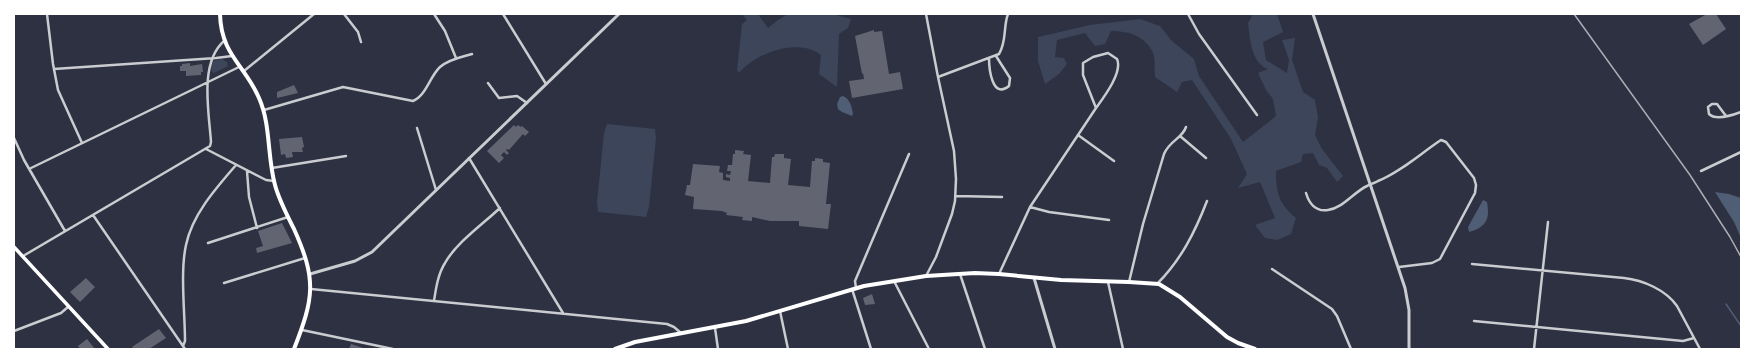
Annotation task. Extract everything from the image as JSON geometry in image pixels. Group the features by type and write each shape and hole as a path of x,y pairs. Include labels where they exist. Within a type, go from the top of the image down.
{"main road":[{"path":"220,14 224,41 232,56 257,93 264,110 274,181 279,198 305,258 310,274 311,290 308,307 302,330 294,349"},
{"path":"14,246 68,307 108,349"},
{"path":"615,349 635,342 746,321 854,289 894,281 926,276 999,274 1034,278 1157,284 1165,287 1180,297 1231,340 1255,349"}],"street":[{"path":"47,14 54,69 62,100 82,143"},
{"path":"243,71 314,14"},
{"path":"344,14 358,32 361,42"},
{"path":"434,14 445,31 456,58"},
{"path":"503,14 546,84"},
{"path":"310,274 355,261 369,254 620,14"},
{"path":"926,14 955,158 956,196 952,214 936,257 926,276"},
{"path":"938,78 999,54 1004,44 1008,14"},
{"path":"1188,14 1198,34 1257,115"},
{"path":"1313,14 1399,267 1408,299 1409,349"},
{"path":"23,256 210,146 209,67 217,48 224,41"},
{"path":"264,110 343,87 413,101 419,97 444,63 472,54"},
{"path":"999,274 1030,207 1109,91 1119,67 1115,57 1108,54 1086,60 1082,65 1083,75 1096,108"},
{"path":"54,69 232,56"},
{"path":"989,58 993,84 998,89 1004,90 1009,86 1010,78 1004,66 996,56"},
{"path":"29,169 239,67"},
{"path":"488,84 499,98 516,96 527,103"},
{"path":"1726,116 1717,104 1712,104 1708,107 1708,112 1711,116 1726,116 1741,112"},
{"path":"1129,282 1143,224 1164,154 1170,143 1180,136 1186,127"},
{"path":"417,128 436,190"},
{"path":"1078,135 1114,161"},
{"path":"1180,136 1206,158"},
{"path":"14,138 29,169 65,231"},
{"path":"1306,193 1308,200 1313,206 1327,210 1339,206 1438,142 1446,142 1474,178 1476,185 1475,193 1440,258 1432,263 1399,267"},
{"path":"206,149 266,181 274,181"},
{"path":"1701,170 1741,152"},
{"path":"871,349 854,289 855,281 909,154"},
{"path":"272,168 346,156"},
{"path":"469,158 564,314"},
{"path":"184,348 184,254 188,237 195,221 209,198 236,165"},
{"path":"247,171 249,197 257,228"},
{"path":"956,196 1002,197"},
{"path":"1157,284 1175,264 1183,252 1207,201"},
{"path":"1030,207 1049,212 1110,220"},
{"path":"434,302 441,272 448,258 462,242 500,208"},
{"path":"93,215 184,348"},
{"path":"208,243 288,217"},
{"path":"1534,349 1541,270 1548,222"},
{"path":"224,283 305,258"},
{"path":"1472,264 1628,278 1659,290 1669,297 1676,304 1700,349"},
{"path":"1272,269 1334,311 1351,349"},
{"path":"960,274 986,349"},
{"path":"1034,278 1055,349"},
{"path":"894,281 929,349"},
{"path":"1108,282 1123,349"},
{"path":"311,290 667,324 674,327 681,333"},
{"path":"14,331 61,313 68,307"},
{"path":"780,311 788,349"},
{"path":"1474,321 1684,341 1694,338"},
{"path":"715,328 718,349"},
{"path":"302,330 393,349"}],"shaded area":[{"path":"742,14 758,14 768,28 788,14 836,15 851,19 848,28 839,34 837,87 819,74 821,55 812,50 801,47 778,50 766,54 746,66 739,73 737,70 742,24 747,20"},
{"path":"1253,14 1277,14 1283,32 1263,42 1266,60 1287,73 1289,60 1282,40 1295,38 1292,60 1303,92 1315,100 1318,117 1315,135 1322,149 1343,176 1337,182 1327,168 1319,165 1313,153 1303,154 1301,162 1276,171 1278,192 1282,203 1296,218 1291,234 1277,240 1265,238 1255,225 1275,218 1260,182 1238,188 1247,174 1231,139 1192,80 1182,82 1177,92 1155,77 1153,54 1149,46 1140,38 1129,33 1111,31 1105,44 1095,46 1085,33 1057,40 1055,57 1064,58 1067,64 1059,74 1045,84 1038,61 1038,37 1090,25 1140,19 1160,26 1172,41 1194,59 1199,76 1243,142 1276,116 1273,99 1266,90 1258,73 1268,69 1262,66 1258,61 1252,49 1248,23"},
{"path":"222,59 227,62 228,66 214,73 212,72 211,68 213,61"},
{"path":"843,96 850,104 853,114 852,116 838,109 837,104 840,97"},
{"path":"607,124 655,129 656,138 649,207 646,217 598,212 597,202 604,133"},
{"path":"1715,192 1741,198 1741,238 1734,222"},
{"path":"1483,200 1487,202 1488,208 1486,222 1480,228 1469,232 1468,227"}],"building":[{"path":"1707,14 1716,14 1726,29 1703,45 1689,24"},
{"path":"874,30 874,32 882,31 889,74 900,72 903,89 852,98 849,81 864,79 855,36"},
{"path":"190,63 190,66 202,64 203,72 201,72 201,75 186,76 186,71 180,71 180,66 182,66 182,64"},
{"path":"294,85 298,93 277,98 277,92"},
{"path":"514,125 516,127 518,125 521,127 522,126 529,132 525,136 523,134 509,150 506,150 509,153 507,155 504,152 501,155 504,158 499,163 487,151"},
{"path":"302,137 304,147 302,148 303,152 292,152 293,157 286,158 285,154 281,155 279,139"},
{"path":"735,150 744,151 743,154 751,155 748,181 770,183 772,157 774,157 775,154 784,154 784,158 791,159 788,185 810,187 812,161 815,161 815,158 823,159 823,162 830,163 826,204 831,204 828,229 799,226 799,221 770,221 752,217 752,221 742,220 743,217 726,215 727,213 722,211 693,209 694,197 685,195 687,185 690,185 693,164 720,166 719,172 723,173 723,180 730,181 730,178 726,177 726,174 730,175 731,171 727,171 728,165 732,165"},
{"path":"282,223 292,243 257,253 256,248 263,246 258,231"},
{"path":"86,278 95,287 80,302 70,292"},
{"path":"872,294 875,304 865,305 863,298"},
{"path":"159,329 166,338 149,349 134,349 132,347"},
{"path":"87,339 95,349 80,349 78,346"},
{"path":"351,344 366,349 349,349"}],"waterway":[{"path":"1726,304 1741,326"}],"railway":[{"path":"1574,14 1690,175 1730,237 1741,257"}]}
